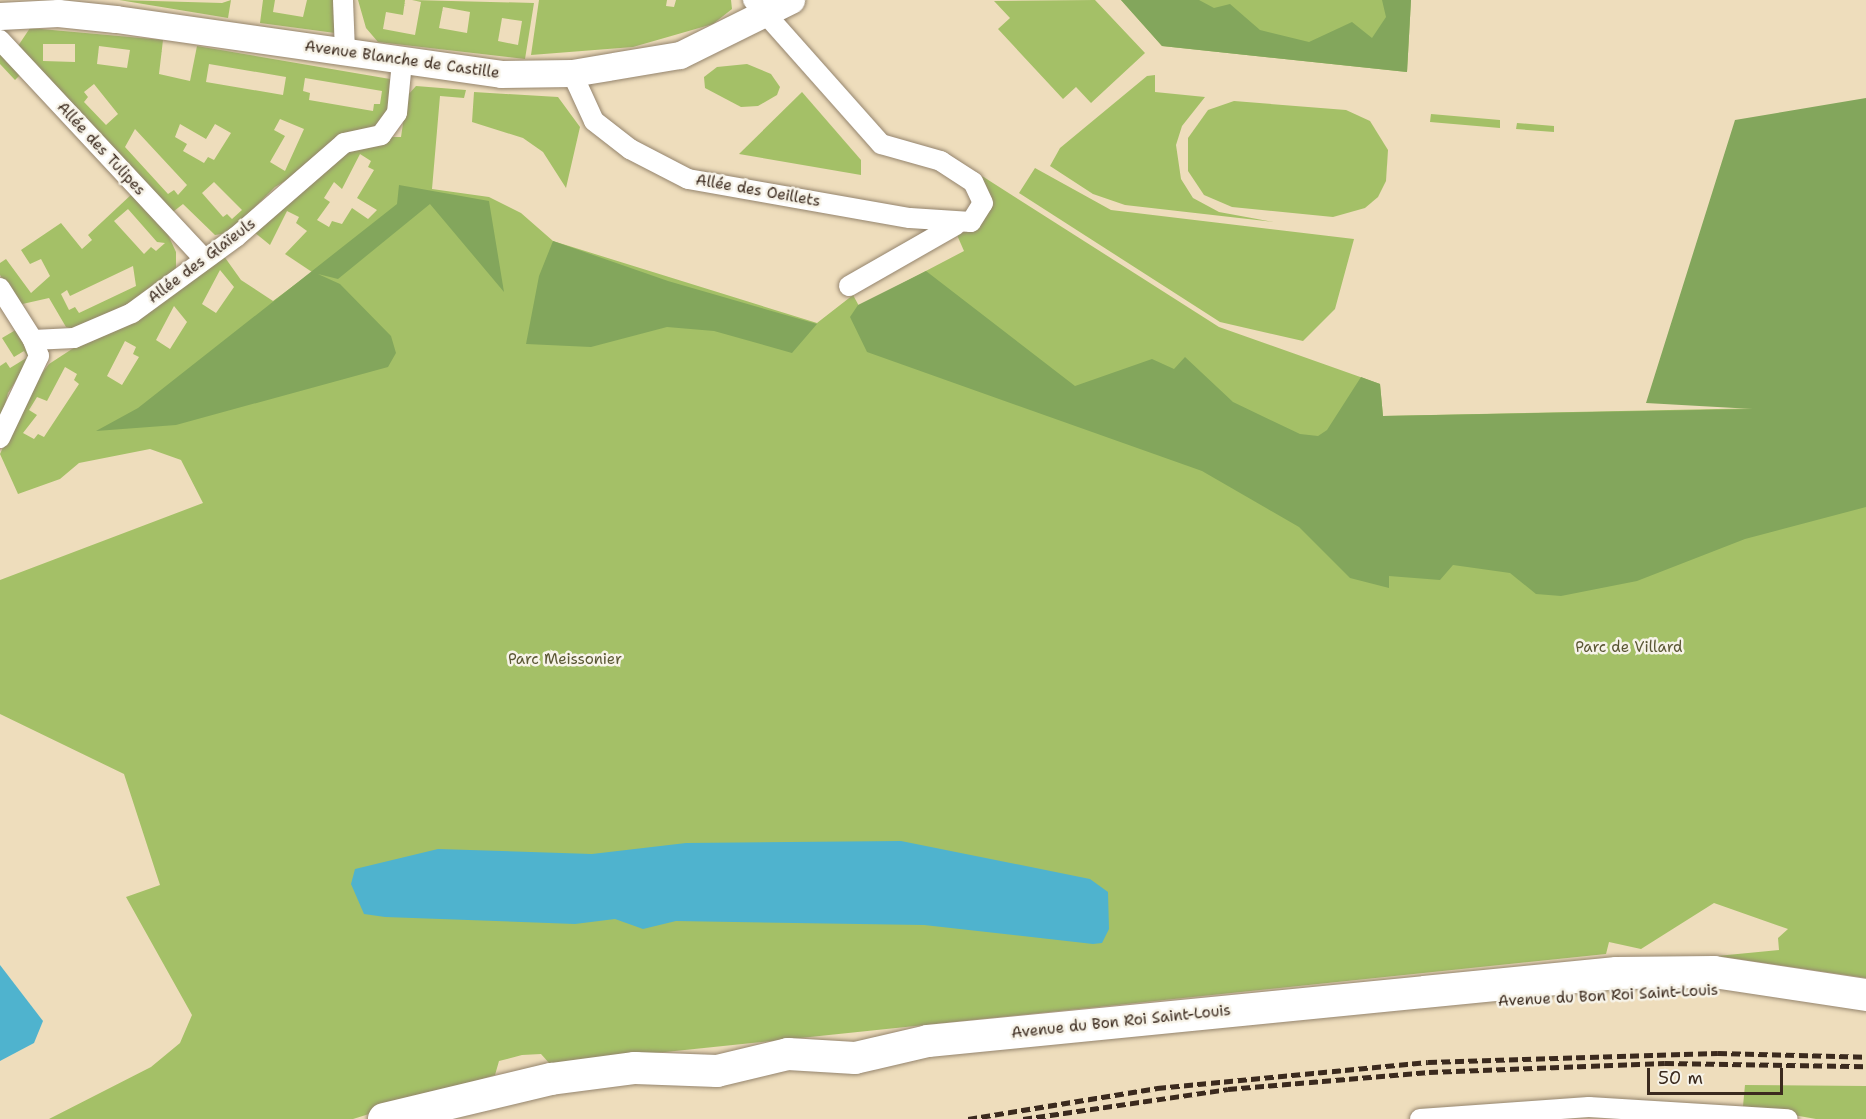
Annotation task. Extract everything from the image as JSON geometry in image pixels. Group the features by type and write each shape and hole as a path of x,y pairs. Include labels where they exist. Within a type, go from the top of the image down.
{"main road":[{"name":"Avenue du Bon Roi Saint-Louis","path":"384,1119 551,1079 635,1068 717,1071 788,1054 855,1058 928,1041 1617,973 1713,972 1866,997"},
{"name":"Avenue du Bon Roi Saint-Louis","path":"461,1119 645,1086 724,1087 797,1070 858,1075 962,1049 1374,1010 1693,991 1866,997"}],"street":[{"path":"343,0 345,53"},
{"name":"Avenue Blanche de Castille","path":"0,16 58,13 116,19 402,63 501,74 572,73 680,55 761,7 791,0"},
{"path":"761,7 881,144 942,161 973,182 982,209 971,222 956,225 849,286"},
{"name":"Allée des Tulipes","path":"0,40 203,258"},
{"name":"Allée des Glaïeuls","path":"33,340 74,338 100,329 132,313 203,258 236,237 344,143 381,135 398,113 402,63"},
{"name":"Allée des Oeillets","path":"572,73 594,121 630,149 688,179 956,225"},
{"path":"0,288 33,340 39,356 0,438"},
{"path":"1420,1119 1589,1107 1788,1119"}],"green space":[{"path":"119,0 222,3 231,0 228,18"},
{"path":"263,0 275,0 273,12 303,17 307,0 333,0 335,33 260,23"},
{"path":"358,0 405,0 403,15 386,12 383,29 415,35 421,2 412,0 534,3 525,59 378,42 366,28","holes":["443,7 470,12 467,33 439,28","502,18 522,21 518,45 498,41"]},
{"path":"539,0 667,0 666,6 674,7 676,0 731,0 732,9 713,24 633,47 531,55"},
{"path":"1095,0 1145,53 1091,103 1076,87 1063,99 998,29 1010,18 994,1"},
{"path":"1121,0 1411,0 1407,72 1162,46"},
{"path":"1121,0 1199,0 1214,8 1230,4 1260,30 1309,42 1352,22 1372,38 1386,17 1382,0 1411,0 1407,72 1162,46"},
{"path":"30,28 163,40 159,74 190,81 197,46 390,79 388,112 382,124 275,187 229,233 215,235 183,204 169,215 18,46","holes":["43,44 75,44 75,62 43,61","99,46 130,50 127,68 97,64","209,64 286,77 283,95 206,82","305,78 382,91 380,104 374,104 373,111 309,100 310,93 303,91","94,84 118,114 106,125 84,102 88,97 84,92","280,119 304,129 285,171 270,162 285,136 274,130","180,124 206,139 215,124 231,133 214,160 208,157 204,163 183,151 187,144 175,137","135,129 187,185 178,195 174,190 168,194 125,147","214,182 242,210 232,219 227,214 223,217 202,193"]},
{"path":"0,49 22,73 15,80 0,64"},
{"path":"747,64 771,74 780,87 777,95 758,106 741,107 705,88 704,77 717,67"},
{"path":"1155,75 1155,92 1205,97 1182,126 1176,145 1181,179 1193,198 1219,212 1274,222 1125,205 1093,194 1050,166 1060,148 1147,76"},
{"name":"Parc Meissonier","path":"416,86 466,90 464,98 440,96 432,189 489,197 521,213 553,241 817,323 853,295 859,306 964,251 957,235 980,225 991,204 982,176 1219,327 1380,384 1383,416 1766,408 1866,424 1866,978 1717,956 1779,950 1778,938 1788,929 1714,903 1641,949 1609,942 1606,954 550,1064 541,1054 522,1055 499,1061 495,1075 353,1119 49,1119 151,1067 180,1043 192,1015 126,897 160,885 124,774 0,714 0,580 203,503 181,460 150,449 79,463 60,479 18,494 0,454 29,390 49,364 221,252 241,280 273,301 312,272 285,254 307,231 296,223 299,217 287,211 270,245 254,232 336,156 388,137 401,137 407,96","holes":["360,154 371,161 368,167 374,170 357,198 377,210 368,219 352,208 342,224 332,221 329,227 317,220 330,202 324,198 334,182 342,189","220,270 234,287 216,313 202,304","174,306 187,322 170,349 156,340","125,341 136,347 133,354 139,357 122,385 107,376","65,367 77,374 74,380 79,384 44,437 38,434 34,439 23,433 37,415 29,410 37,397 47,401"]},
{"path":"474,92 558,97 580,127 566,188 543,152 523,138 472,122"},
{"path":"802,92 861,160 861,175 739,154"},
{"path":"1866,98 1866,507 1745,539 1637,581 1561,596 1536,594 1510,573 1453,565 1440,580 1389,576 1389,588 1350,578 1299,527 1202,471 867,352 850,317 858,305 926,271 1075,386 1152,359 1174,369 1185,357 1233,402 1300,434 1318,436 1327,430 1361,377 1380,384 1383,416 1753,409 1646,403 1735,120"},
{"path":"1234,101 1346,110 1370,121 1388,150 1386,181 1378,197 1365,208 1333,217 1232,207 1204,195 1188,171 1188,138 1208,110"},
{"path":"1431,114 1500,120 1500,128 1430,122"},
{"path":"1517,123 1554,126 1554,132 1516,129"},
{"path":"1035,168 1111,210 1354,239 1335,309 1303,341 1220,322 1019,193"},
{"path":"399,185 489,201 504,292 430,204 338,279 318,274 340,284 391,336 396,353 388,367 176,425 96,431 138,408 397,204"},
{"path":"133,193 165,228 176,252 176,270 159,286 80,331 66,327 49,298 18,305 0,275 0,263 6,259 31,293 50,276 41,259 30,264 21,250 61,223 82,249 92,240 88,235","holes":["128,209 157,242 165,243 156,251 151,247 144,254 114,221","133,266 136,286 79,313 75,307 69,310 61,294 67,290 70,296"]},
{"path":"553,241 668,281 817,324 792,353 714,331 667,327 591,347 526,344 539,276"},
{"path":"19,328 30,359 8,393 0,426 0,366 6,362 10,368 28,357 24,351 14,357 2,338"},
{"path":"1745,1085 1866,1086 1866,1119 1816,1119 1743,1106"}],"water":[{"path":"901,841 1090,879 1108,892 1109,929 1102,943 1093,944 924,925 676,921 643,929 615,919 575,924 385,917 364,914 351,884 355,869 438,849 592,854 686,843"},
{"path":"0,965 43,1021 34,1043 0,1061"}],"railway":[{"path":"968,1119 1157,1088 1428,1062 1718,1053 1866,1057"},
{"path":"1023,1119 1228,1089 1429,1072 1665,1063 1866,1066"}],"park label":[{"name":"Parc de Villard","path":"1629,648"}]}
